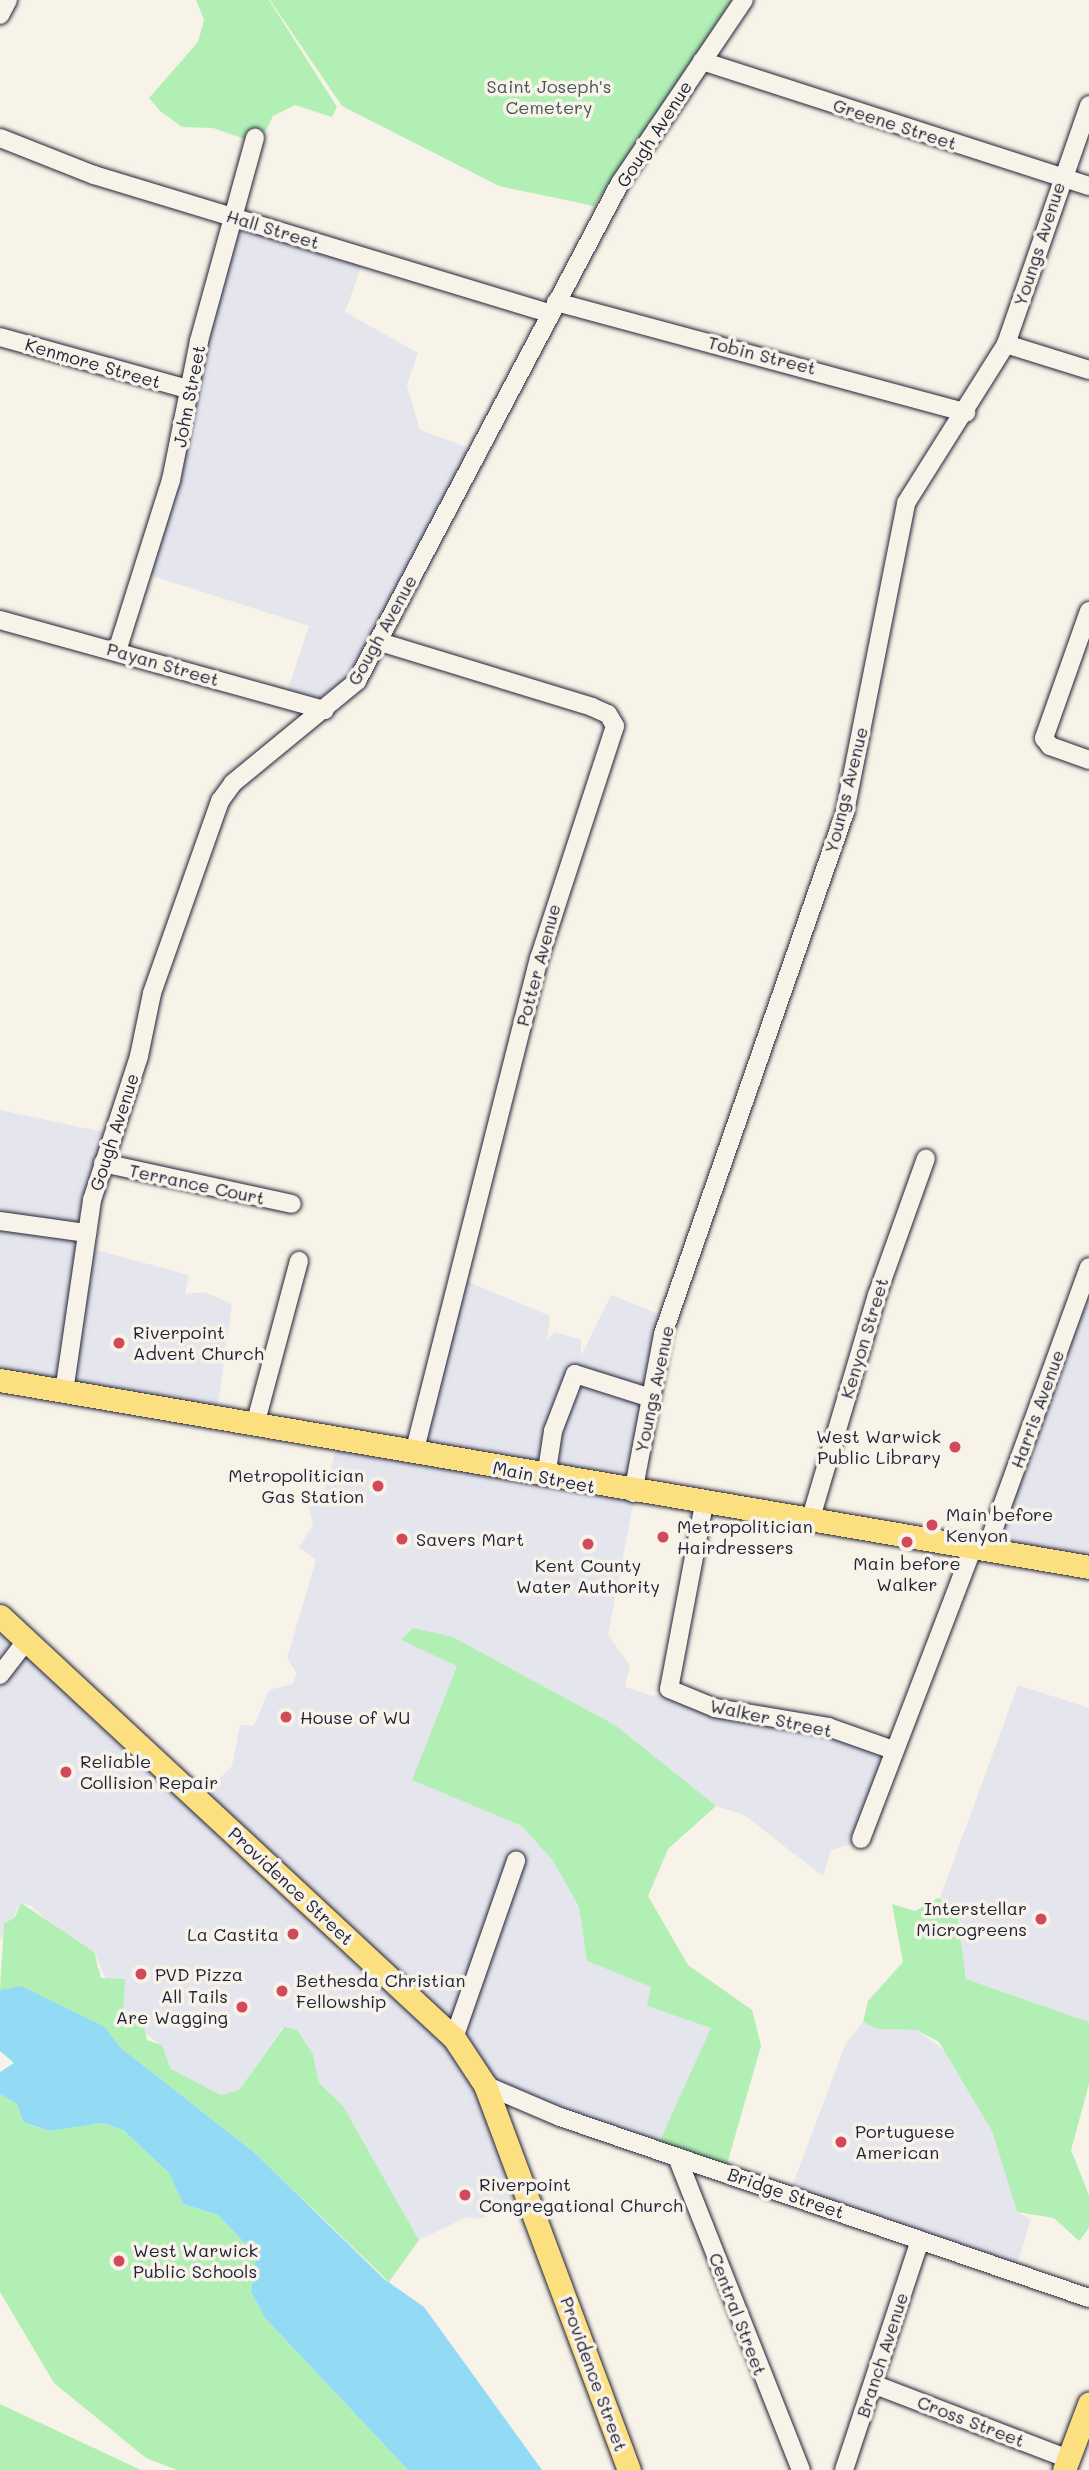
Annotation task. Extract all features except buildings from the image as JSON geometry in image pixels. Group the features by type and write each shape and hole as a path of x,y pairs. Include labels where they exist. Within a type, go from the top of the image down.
{"main road":[{"name":"Main Street","path":"0,1380 633,1493 1089,1567"},
{"name":"Providence Street","path":"0,1616 454,2038 485,2085 629,2470"},
{"path":"1066,2464 1089,2404"}],"street":[{"path":"0,15 8,0"},
{"name":"Gough Avenue","path":"64,1392 87,1233 103,1163 139,1056 152,993 220,801 233,783 345,696 380,642 553,307 621,183 744,0"},
{"name":"Greene Street","path":"702,61 1089,186"},
{"name":"Youngs Avenue","path":"633,1493 663,1334 845,812 906,503 966,413 1006,344 1061,176 1089,105"},
{"name":"Hall Street","path":"0,138 60,164 234,217 553,307"},
{"name":"John Street","path":"117,651 184,429 187,389 256,138"},
{"name":"Tobin Street","path":"553,307 966,413"},
{"name":"Kenmore Street","path":"0,337 187,389"},
{"path":"1006,344 1089,370"},
{"path":"1089,611 1044,738 1050,746 1089,760"},
{"name":"Payan Street","path":"0,620 325,710"},
{"name":"Potter Avenue","path":"380,642 592,708 608,714 615,726 542,946 414,1454"},
{"name":"Kenyon Street","path":"810,1521 877,1295 926,1158"},
{"name":"Terrance Court","path":"103,1163 292,1204"},
{"path":"0,1221 87,1233"},
{"path":"255,1425 299,1261"},
{"name":"Harris Avenue","path":"979,1550 1089,1267"},
{"path":"545,1477 553,1431 576,1374 652,1398"},
{"name":"Walker Street","path":"704,1504 669,1689 715,1708 828,1727 893,1750"},
{"path":"861,1839 893,1750 979,1550"},
{"path":"0,1675 26,1641"},
{"path":"454,2038 516,1861"},
{"name":"Bridge Street","path":"485,2085 677,2157 1089,2298"},
{"name":"Central Street","path":"677,2157 801,2470"},
{"name":"Branch Avenue","path":"844,2470 920,2239"},
{"name":"Cross Street","path":"873,2384 1066,2464"}],"shaded area":[{"path":"227,223 364,259 345,312 418,353 407,385 420,430 478,451 333,708 285,698 309,626 143,573"},
{"path":"0,1110 103,1132 89,1248 189,1275 185,1294 204,1292 232,1304 216,1419 0,1379"},
{"path":"1089,1270 1089,1568 986,1551"},
{"path":"457,1277 550,1316 547,1340 555,1332 581,1340 581,1356 611,1295 669,1318 608,1635 630,1665 625,1687 653,1696 671,1690 825,1727 888,1750 853,1844 831,1850 823,1876 744,1815 716,1806 686,1785 615,1725 453,1637 458,1666 433,1726 497,1813 522,1826 553,1861 579,1907 587,1961 651,1987 648,2006 712,2028 656,2149 495,2091 525,2200 480,2219 467,2217 419,2240 343,2106 319,2083 313,2054 283,2027 239,2090 221,2095 171,2069 162,2046 123,2017 94,1952 58,1932 32,1906 21,1903 0,1941 0,1617 198,1799 232,1766 240,1725 254,1726 269,1690 292,1684 297,1674 287,1658 316,1560 299,1547 313,1525 309,1507 321,1504 338,1442 411,1454"},
{"path":"1018,1685 1089,1708 1089,2022 966,1979 956,1905 940,1898"},
{"path":"863,2022 878,2029 917,2030 953,2057 992,2131 1017,2212 1031,2219 1015,2272 789,2194 846,2043"}],"green space":[{"path":"196,0 269,0 337,107 332,117 295,105 273,116 259,144 213,128 182,127 160,111 149,98 198,42 204,20"},
{"name":"Saint Joseph's Cemetery","path":"270,0 732,0 594,206 499,186 342,106"},
{"path":"413,1628 453,1637 615,1725 716,1806 668,1849 648,1896 688,1965 752,2010 761,2046 725,2171 656,2149 711,2028 647,2006 651,1987 587,1961 579,1907 553,1861 522,1826 412,1780 457,1666 401,1640"},
{"path":"938,1898 956,1905 966,1979 1089,2022 1089,2084 1071,2150 1089,2195 1089,2228 1079,2241 1054,2218 1017,2212 992,2131 939,2042 917,2030 878,2029 863,2022 868,2001 903,1962 892,1904 915,1911"},
{"path":"21,1903 94,1952 101,1978 125,1979 123,2017 144,2025 147,2040 162,2045 171,2069 221,2095 239,2090 284,2027 297,2030 313,2054 319,2083 343,2106 419,2240 389,2282 255,2153 121,2048 105,2027 0,1990 4,1924 15,1917"},
{"name":"West Warwick Public Schools","path":"0,2094 17,2104 23,2122 50,2131 103,2123 123,2130 169,2173 183,2204 218,2215 256,2255 251,2292 265,2318 408,2470 177,2470 146,2458 54,2383 0,2292"},
{"path":"0,2404 141,2470 0,2470"}],"water":[{"path":"21,1986 105,2027 121,2048 255,2153 384,2279 424,2307 542,2470 408,2470 265,2318 251,2292 256,2255 218,2215 183,2204 169,2173 123,2130 103,2123 50,2131 23,2122 17,2104 0,2094 0,2072 14,2063 0,2051 0,1990"}],"place":[{"name":"Riverpoint Advent Church","path":"119,1343"},
{"name":"West Warwick Public Library","path":"955,1447"},
{"name":"Metropolitician Gas Station","path":"378,1486"},
{"name":"Main before Kenyon","path":"932,1525"},
{"name":"Metropolitician Hairdressers","path":"663,1537"},
{"name":"Savers Mart","path":"402,1539"},
{"name":"Main before Walker","path":"907,1542"},
{"name":"Kent County Water Authority","path":"588,1544"},
{"name":"House of WU","path":"286,1717"},
{"name":"Reliable Collision Repair","path":"66,1772"},
{"name":"Interstellar Microgreens","path":"1041,1919"},
{"name":"La Castita","path":"293,1934"},
{"name":"PVD Pizza","path":"141,1974"},
{"name":"Bethesda Christian Fellowship","path":"282,1991"},
{"name":"All Tails Are Wagging","path":"242,2007"},
{"name":"Portuguese American","path":"841,2142"},
{"name":"Riverpoint Congregational Church","path":"465,2195"},
{"name":"West Warwick Public Schools","path":"119,2261"}]}
